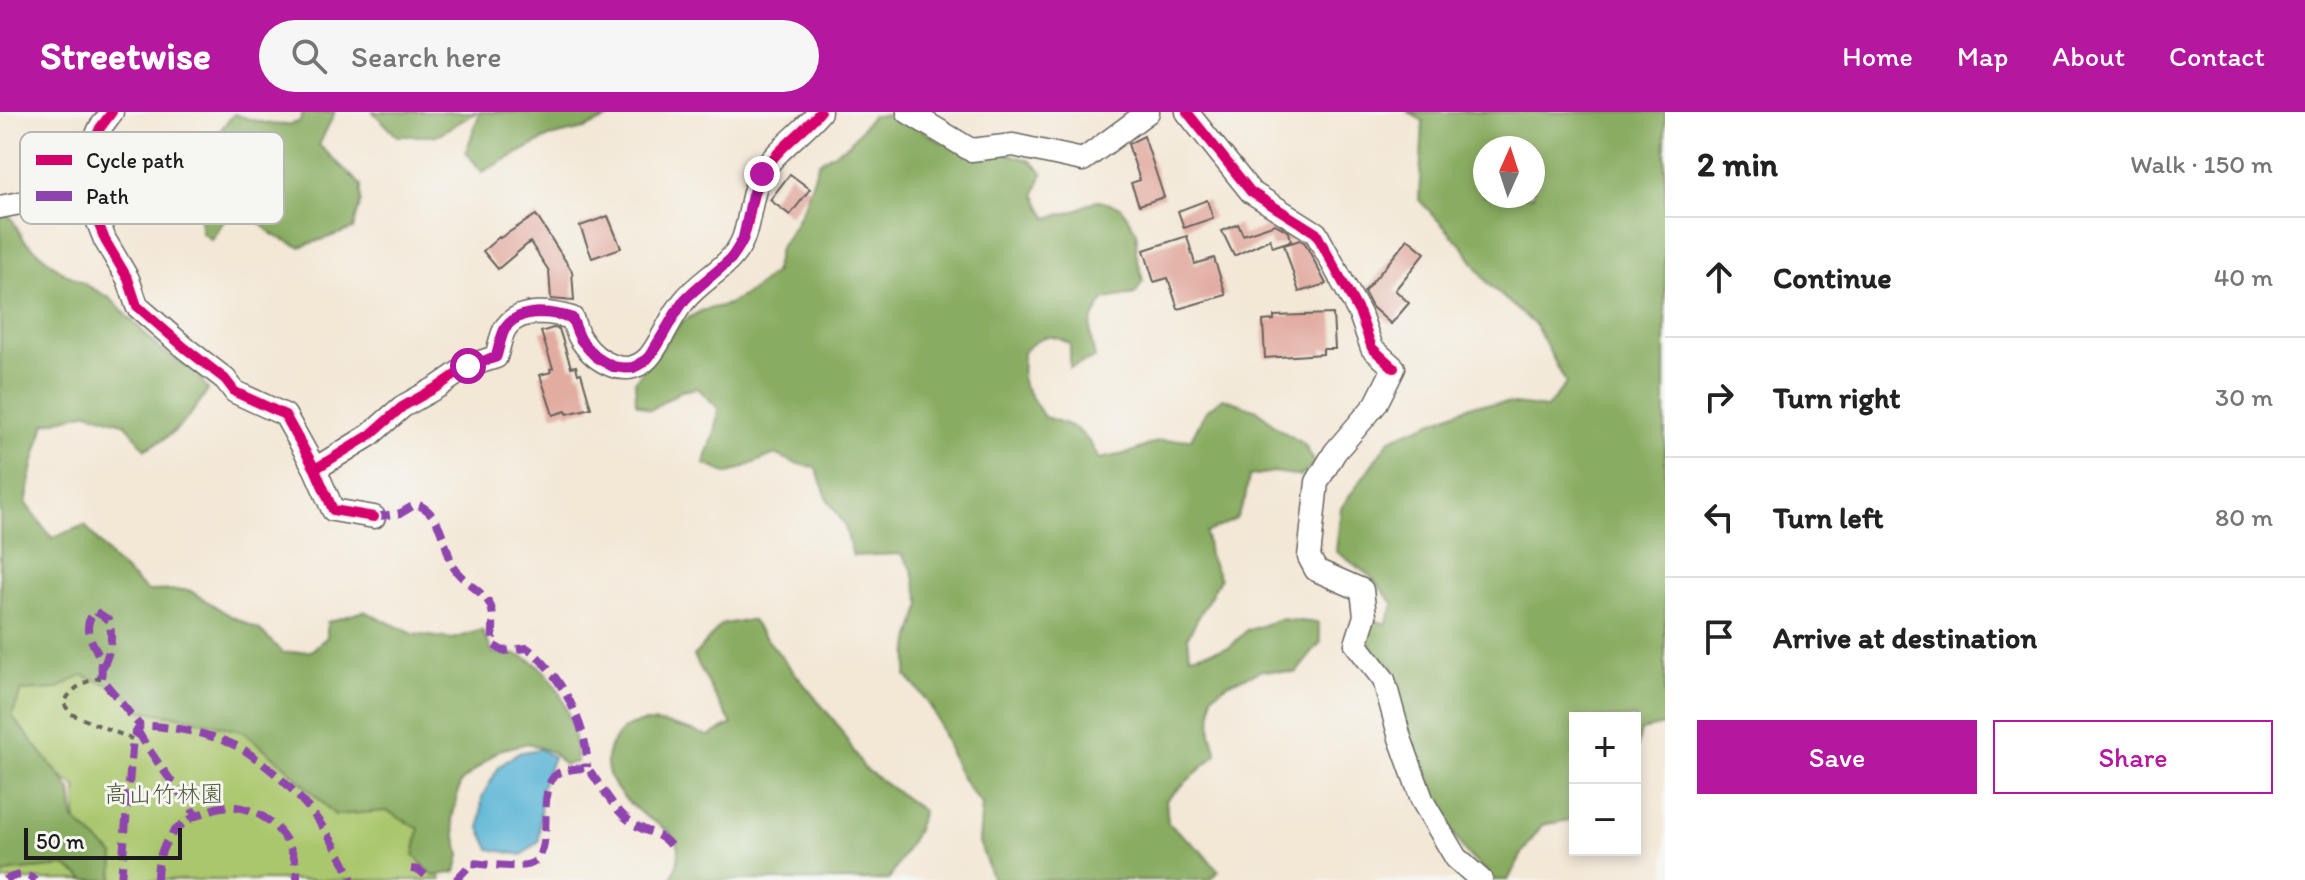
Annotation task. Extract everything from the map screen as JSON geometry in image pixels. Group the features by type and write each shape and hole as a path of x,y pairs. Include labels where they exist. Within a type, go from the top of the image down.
{"street":[{"path":"98,132 112,112"},
{"path":"315,469 370,435 402,407 468,366 496,357 506,327 523,314 554,312 572,318 581,340 596,357 613,367 633,368 648,358 685,299 731,259 743,239 752,195 762,174 820,112"},
{"path":"908,112 971,150 1013,145 1083,160 1148,112"},
{"path":"1187,112 1251,192 1316,233 1360,314 1372,348 1394,368 1376,404 1335,452 1317,482 1309,557 1316,570 1362,590 1365,616 1356,644 1384,680 1400,738 1423,802 1456,858 1481,880"},
{"path":"0,207 20,203"},
{"path":"99,224 128,279 137,306 225,379 235,392 285,415 315,469 333,510 374,517"}],"path":[{"path":"101,678 92,679 67,695 64,704 71,714 132,739"}],"green space":[{"path":"303,112 335,112 319,145 361,185 361,201 353,229 300,247 273,235 261,224 284,224 284,132 219,132 234,114 266,123 283,125 299,122"},
{"path":"373,112 477,112 436,136 397,136"},
{"path":"480,112 621,112 584,129 549,137 482,172 466,152"},
{"path":"1408,112 1665,112 1665,725 1641,730 1641,712 1569,712 1569,820 1542,825 1508,880 1494,880 1466,853 1440,813 1415,757 1392,667 1376,654 1367,640 1374,620 1386,624 1394,604 1371,577 1336,551 1341,508 1390,439 1473,405 1506,403 1547,408 1566,383 1536,326 1488,284 1463,247 1419,200 1423,121"},
{"path":"898,115 941,142 1000,151 1031,161 1043,173 1035,194 1047,218 1075,211 1096,200 1121,207 1137,232 1136,252 1143,281 1135,294 1105,299 1099,307 1091,327 1095,358 1070,368 1070,344 1050,337 1034,342 1023,352 1022,382 1044,417 1078,430 1089,441 1099,459 1129,453 1159,441 1191,439 1206,411 1223,398 1257,410 1279,429 1304,444 1315,463 1301,476 1274,472 1249,476 1245,499 1236,519 1206,533 1209,556 1220,579 1188,636 1190,656 1230,647 1246,631 1281,619 1318,623 1321,642 1296,673 1263,670 1229,683 1212,695 1211,733 1217,754 1166,800 1168,823 1219,871 1210,880 993,880 979,842 982,804 958,771 930,706 906,676 910,641 921,604 912,569 901,554 853,556 844,524 828,500 816,468 775,454 728,474 704,464 716,429 718,408 698,388 681,391 650,410 636,403 635,381 681,322 701,311 729,304 774,273 779,249 806,201 819,162 849,144 872,116"},
{"path":"0,214 10,216 25,241 61,271 110,298 160,349 196,372 208,390 181,425 166,438 145,449 126,424 88,412 45,424 33,464 26,504 52,538 85,525 113,560 147,591 189,590 260,630 283,653 311,651 327,637 327,622 364,611 413,634 453,639 482,630 493,653 524,657 548,675 569,717 577,762 564,765 552,752 528,743 499,750 460,783 452,819 460,855 456,872 434,876 414,856 419,829 387,811 335,815 285,766 244,732 185,717 138,710 123,690 82,675 57,689 21,691 12,716 71,790 74,820 114,855 113,880 86,880 65,866 11,871 0,876"},
{"path":"201,224 222,224 211,240 202,233"},
{"name":"高山竹林園","path":"0,613 366,750 429,845 441,880 0,880 0,856 76,828 76,787 33,758 0,726"},
{"path":"751,620 837,724 864,768 923,811 916,832 889,880 671,880 678,855 675,839 616,788 607,768 607,758 610,747 626,728 636,723 661,723 709,736 732,724 694,656 722,624"}],"water":[{"path":"540,749 553,757 541,789 539,841 522,855 490,849 480,828 482,797 499,767 517,753"}],"building":[{"path":"1144,136 1164,197 1139,205 1131,183 1140,180 1128,144"},
{"path":"790,174 810,189 790,215 770,200"},
{"path":"1207,200 1213,218 1184,228 1178,211"},
{"path":"536,215 572,271 574,301 551,299 549,271 530,242 498,269 483,251 499,237"},
{"path":"608,216 621,248 592,258 580,226"},
{"path":"1238,224 1243,235 1275,224 1289,232 1291,241 1272,247 1270,239 1234,256 1222,231"},
{"path":"1187,236 1195,264 1214,258 1226,295 1178,309 1168,278 1154,282 1144,250"},
{"path":"1408,239 1425,253 1395,290 1409,303 1391,324 1372,307 1364,292"},
{"path":"1300,240 1305,243 1326,284 1299,292 1284,245"},
{"path":"1333,314 1335,349 1323,349 1323,354 1265,358 1263,321 1274,320 1274,316"},
{"path":"559,329 571,367 576,366 578,374 581,373 591,408 553,415 540,375 551,372 553,368 541,332"}],"marked path":[{"path":"374,517 401,513 416,504 431,514 453,566 491,607 493,645 503,651 527,648 561,685 583,735 587,767"},
{"path":"103,667 110,644 110,626 109,620 95,611 88,628 100,658 101,678 140,726"},
{"path":"121,880 133,737 140,726 195,732 247,752 280,778 309,808 333,843 352,880"},
{"path":"137,730 196,816"},
{"path":"456,880 472,863 513,866 534,862 544,844 547,792 551,781 560,772 587,767 624,816 663,839 673,849"},
{"path":"157,880 163,847 175,831 192,818 221,807 250,810 275,827 292,851 297,880"},
{"path":"411,869 419,870 431,880"},
{"path":"5,880 20,875 36,880"}],"cycle path":[{"path":"98,132 112,112"},
{"path":"315,469 370,435 402,407 468,366 496,357 504,330 520,316 546,313 572,318 580,339 595,356 622,368 640,364 653,352 684,301 738,249 761,174 820,112"},
{"path":"1187,112 1251,192 1316,233 1360,314 1372,348 1394,368"},
{"path":"99,224 128,279 137,306 225,379 235,392 285,415 315,469 333,510 374,517"}],"route":[{"path":"468,366 496,357 506,327 523,314 554,312 572,318 581,340 596,357 613,367 633,368 648,358 685,299 731,259 743,239 752,195 762,174"}]}
